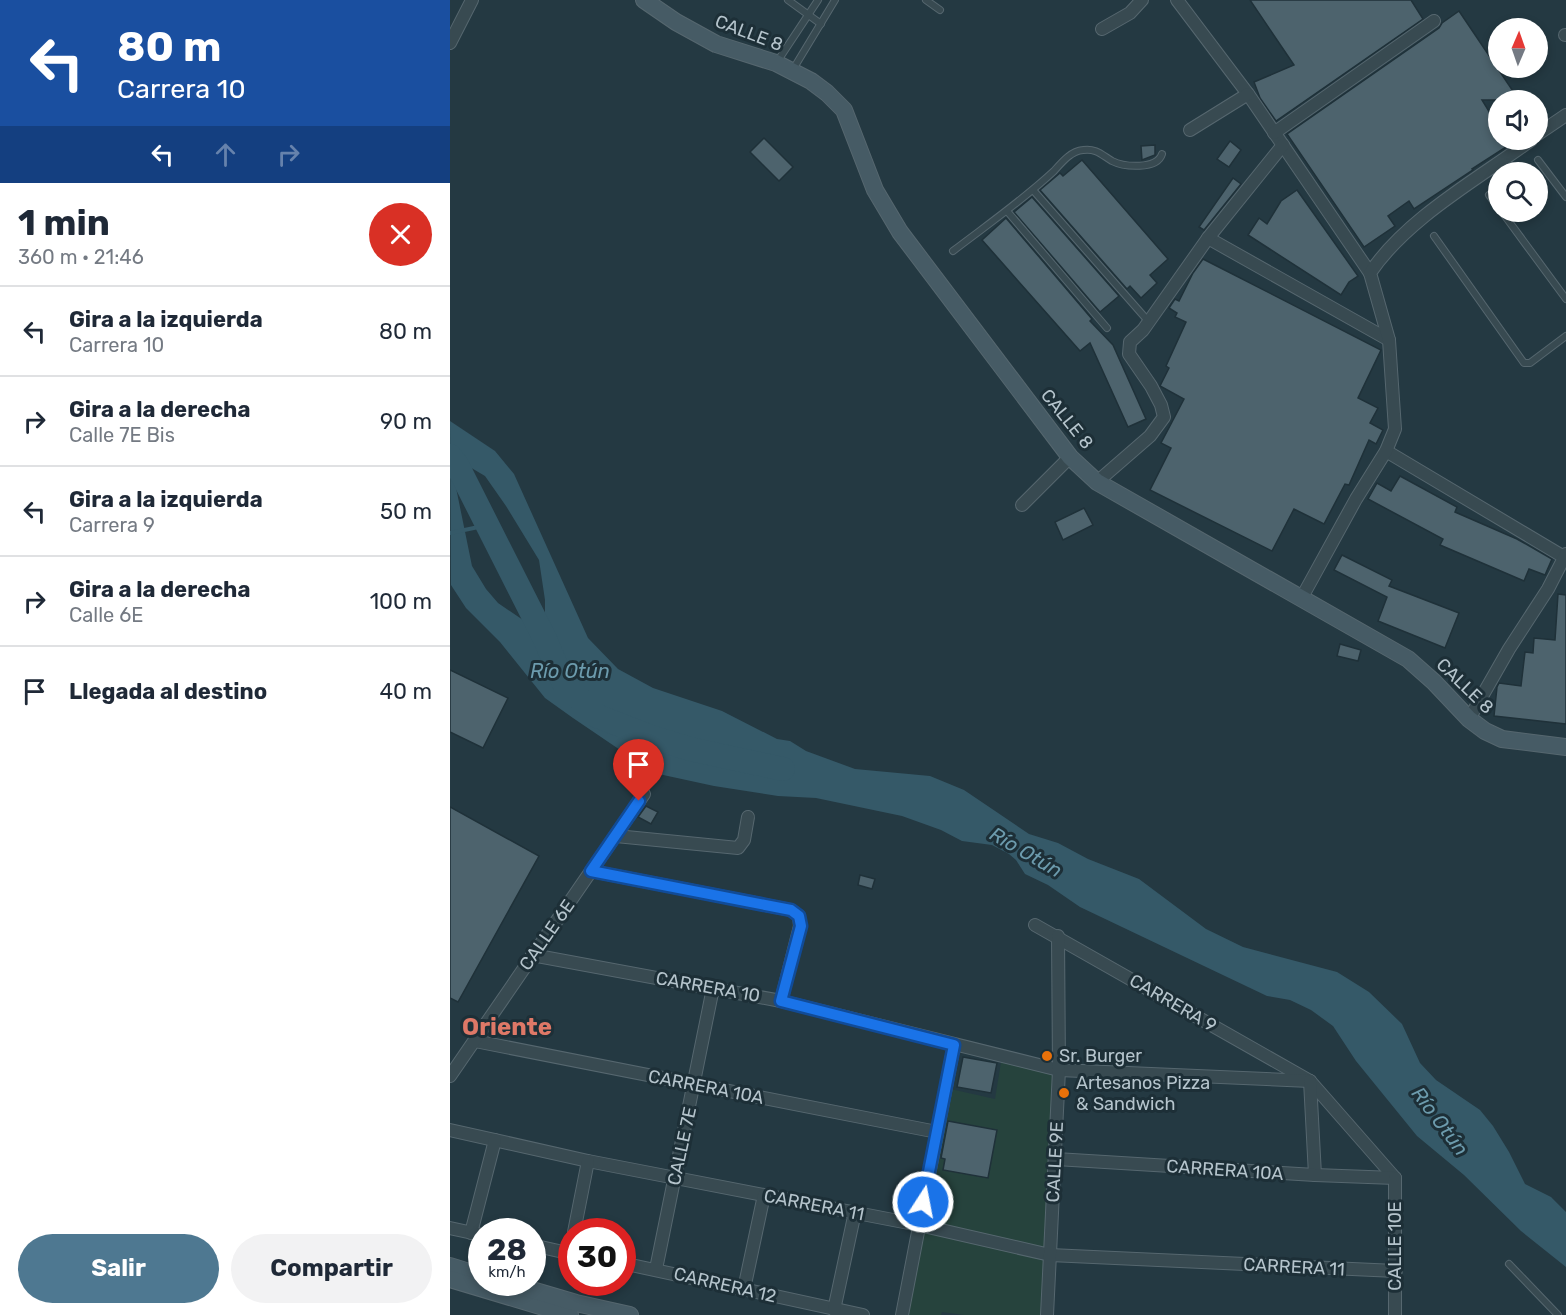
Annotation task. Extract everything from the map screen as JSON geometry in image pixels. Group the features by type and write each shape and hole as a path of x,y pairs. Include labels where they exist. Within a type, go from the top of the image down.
{"street":[{"path":"450,43 472,0"},
{"name":"CALLE 8","path":"644,0 676,22 716,44 777,63 811,81 843,110 875,190 900,232 1070,457 1097,482 1408,659 1434,682 1469,719 1485,731 1502,739 1566,747"},
{"path":"1102,29 1130,13 1142,0"},
{"path":"1177,0 1248,94 1370,273 1389,340 1395,429 1386,451 1356,499 1301,599"},
{"path":"1274,133 1434,21"},
{"path":"1190,130 1248,94"},
{"path":"1548,128 1566,116"},
{"path":"1097,482 1150,436 1164,417 1161,405 1151,386 1129,354 1130,342 1149,322 1208,238 1283,145"},
{"path":"1370,273 1383,254 1443,202 1517,150"},
{"path":"1208,238 1389,340"},
{"path":"1386,451 1565,555 1548,589 1509,648 1469,719"},
{"path":"1022,505 1070,457"},
{"name":"CALLE 6E","path":"450,1076 644,794"},
{"path":"616,836 738,848 744,840 748,816"},
{"path":"591,871 791,910 799,916 801,926 781,1001"},
{"name":"CARRERA 9","path":"1035,925 1310,1081 1395,1178"},
{"name":"CALLE 9E","path":"1047,1315 1059,1070 1058,936"},
{"name":"CARRERA 10","path":"532,955 781,1001 1059,1070 1310,1081"},
{"name":"CALLE 7E","path":"656,1269 712,988"},
{"name":"CARRERA 10A","path":"475,1041 937,1132"},
{"path":"902,1315 954,1045"},
{"path":"1310,1081 1315,1175"},
{"name":"CARRERA 11","path":"450,1130 588,1161 919,1225 1050,1256 1396,1271"},
{"path":"479,1218 495,1140"},
{"name":"CARRERA 10A","path":"1056,1159 1395,1178"},
{"path":"577,1218 588,1161"},
{"name":"CALLE 10E","path":"1395,1178 1395,1315"},
{"path":"744,1289 764,1195"},
{"path":"834,1310 855,1212"},
{"path":"450,1228 468,1232"},
{"name":"CARRERA 12","path":"636,1265 863,1315"},
{"path":"450,1266 468,1271"},
{"path":"450,1279 574,1311 630,1315"},
{"path":"539,1296 574,1311"}],"lane":[{"path":"788,0 821,24"},
{"path":"777,63 818,0"},
{"path":"792,71 835,0"},
{"path":"926,0 940,10"},
{"path":"953,251 1033,190 1072,153 1096,150 1114,162 1129,165 1155,164 1160,160 1162,154"},
{"path":"1538,160 1566,196"},
{"path":"1033,190 1149,322"},
{"path":"1006,211 1107,328"},
{"path":"1509,222 1566,299"},
{"path":"1434,236 1524,363 1530,363 1566,336"},
{"path":"1509,1264 1558,1315"}],"green space":[{"path":"1002,1056 1059,1070 1047,1315 964,1315 942,1312 941,1315 902,1315 946,1088 995,1099","holes":["948,1121 997,1130 987,1178 943,1170 945,1159 940,1157"]}],"water":[{"name":"Río Otún","path":"450,421 495,451 514,474 588,638 618,669 653,688 722,711 777,739 790,741 806,751 855,769 930,776 964,790 1029,834 1058,843 1088,859 1139,879 1206,929 1243,947 1337,972 1369,992 1402,1024 1420,1063 1436,1080 1480,1110 1493,1126 1525,1184 1551,1197 1566,1212 1566,1267 1521,1231 1464,1175 1417,1136 1356,1061 1333,1026 1311,1010 1290,1000 1267,996 1080,907 1048,885 1025,874 1016,860 992,845 962,841 941,830 902,816 816,798 778,796 714,786 654,773 545,698 500,642 466,608 451,585","holes":["463,463 485,476 539,560 545,600 545,639 498,603 472,566 452,468","599,715 706,743 745,756 753,765 746,770 691,758 627,737 598,718"]}],"building":[{"path":"1250,0 1411,0 1423,19 1276,121 1260,98 1254,82 1294,65"},
{"path":"1459,11 1488,54 1488,78 1504,78 1512,90 1488,90 1488,100 1482,100 1488,110 1488,150 1501,150 1414,209 1409,201 1388,216 1395,226 1364,247 1287,134 1439,28 1442,23"},
{"path":"764,138 793,167 779,181 750,152"},
{"path":"1230,141 1241,150 1229,167 1217,159"},
{"path":"1155,145 1155,155 1142,160 1141,146"},
{"path":"1082,160 1168,259 1150,275 1157,283 1141,298 1130,286 1127,289 1040,190 1060,173 1063,176"},
{"path":"1233,178 1241,184 1204,230 1199,227"},
{"path":"1297,190 1358,276 1349,282 1341,295 1248,235 1259,218 1267,224 1281,201"},
{"path":"1032,197 1119,296 1100,312 1014,212"},
{"path":"1006,218 1092,319 1090,321 1113,345 1146,419 1128,427 1090,343 1080,351 982,240"},
{"path":"1203,259 1381,350 1358,398 1378,408 1370,423 1383,430 1376,444 1369,440 1349,485 1345,484 1324,524 1294,509 1272,551 1150,490 1171,448 1161,443 1184,399 1160,386 1169,368 1166,366 1186,322 1175,317 1177,313 1169,308 1175,299 1179,301"},
{"path":"1400,476 1457,507 1455,512 1517,539 1552,559 1545,575 1529,569 1524,581 1440,545 1443,539 1368,499 1377,483 1391,491"},
{"path":"1084,508 1093,525 1063,540 1055,522"},
{"path":"1342,555 1392,580 1389,586 1459,613 1445,648 1378,621 1387,597 1334,570"},
{"path":"1558,594 1566,595 1566,724 1494,716 1499,683 1521,686 1525,652 1533,653 1534,638 1555,640"},
{"path":"1340,644 1361,650 1358,661 1337,656"},
{"path":"450,670 508,698 483,748 450,732"},
{"path":"646,806 658,812 651,824 638,817"},
{"path":"450,807 539,856 458,1002 450,998"},
{"path":"860,875 875,879 872,889 858,885"},
{"path":"963,1057 997,1063 991,1093 957,1087"},
{"path":"948,1121 997,1130 988,1178 943,1170 945,1159 941,1158"}],"waterway":[{"name":"Río Otún","path":"450,456 457,465 545,639 563,682 597,716 690,749 783,769"},
{"path":"450,533 488,525"}],"place":[{"name":"Sr. Burger","path":"1047,1056"},
{"name":"Artesanos Pizza & Sandwich","path":"1064,1093"}],"district":[{"name":"Oriente","path":"507,1027"}],"route":[{"path":"639,801 591,871 791,910 799,916 801,926 781,1001 954,1045 923,1202"}]}
